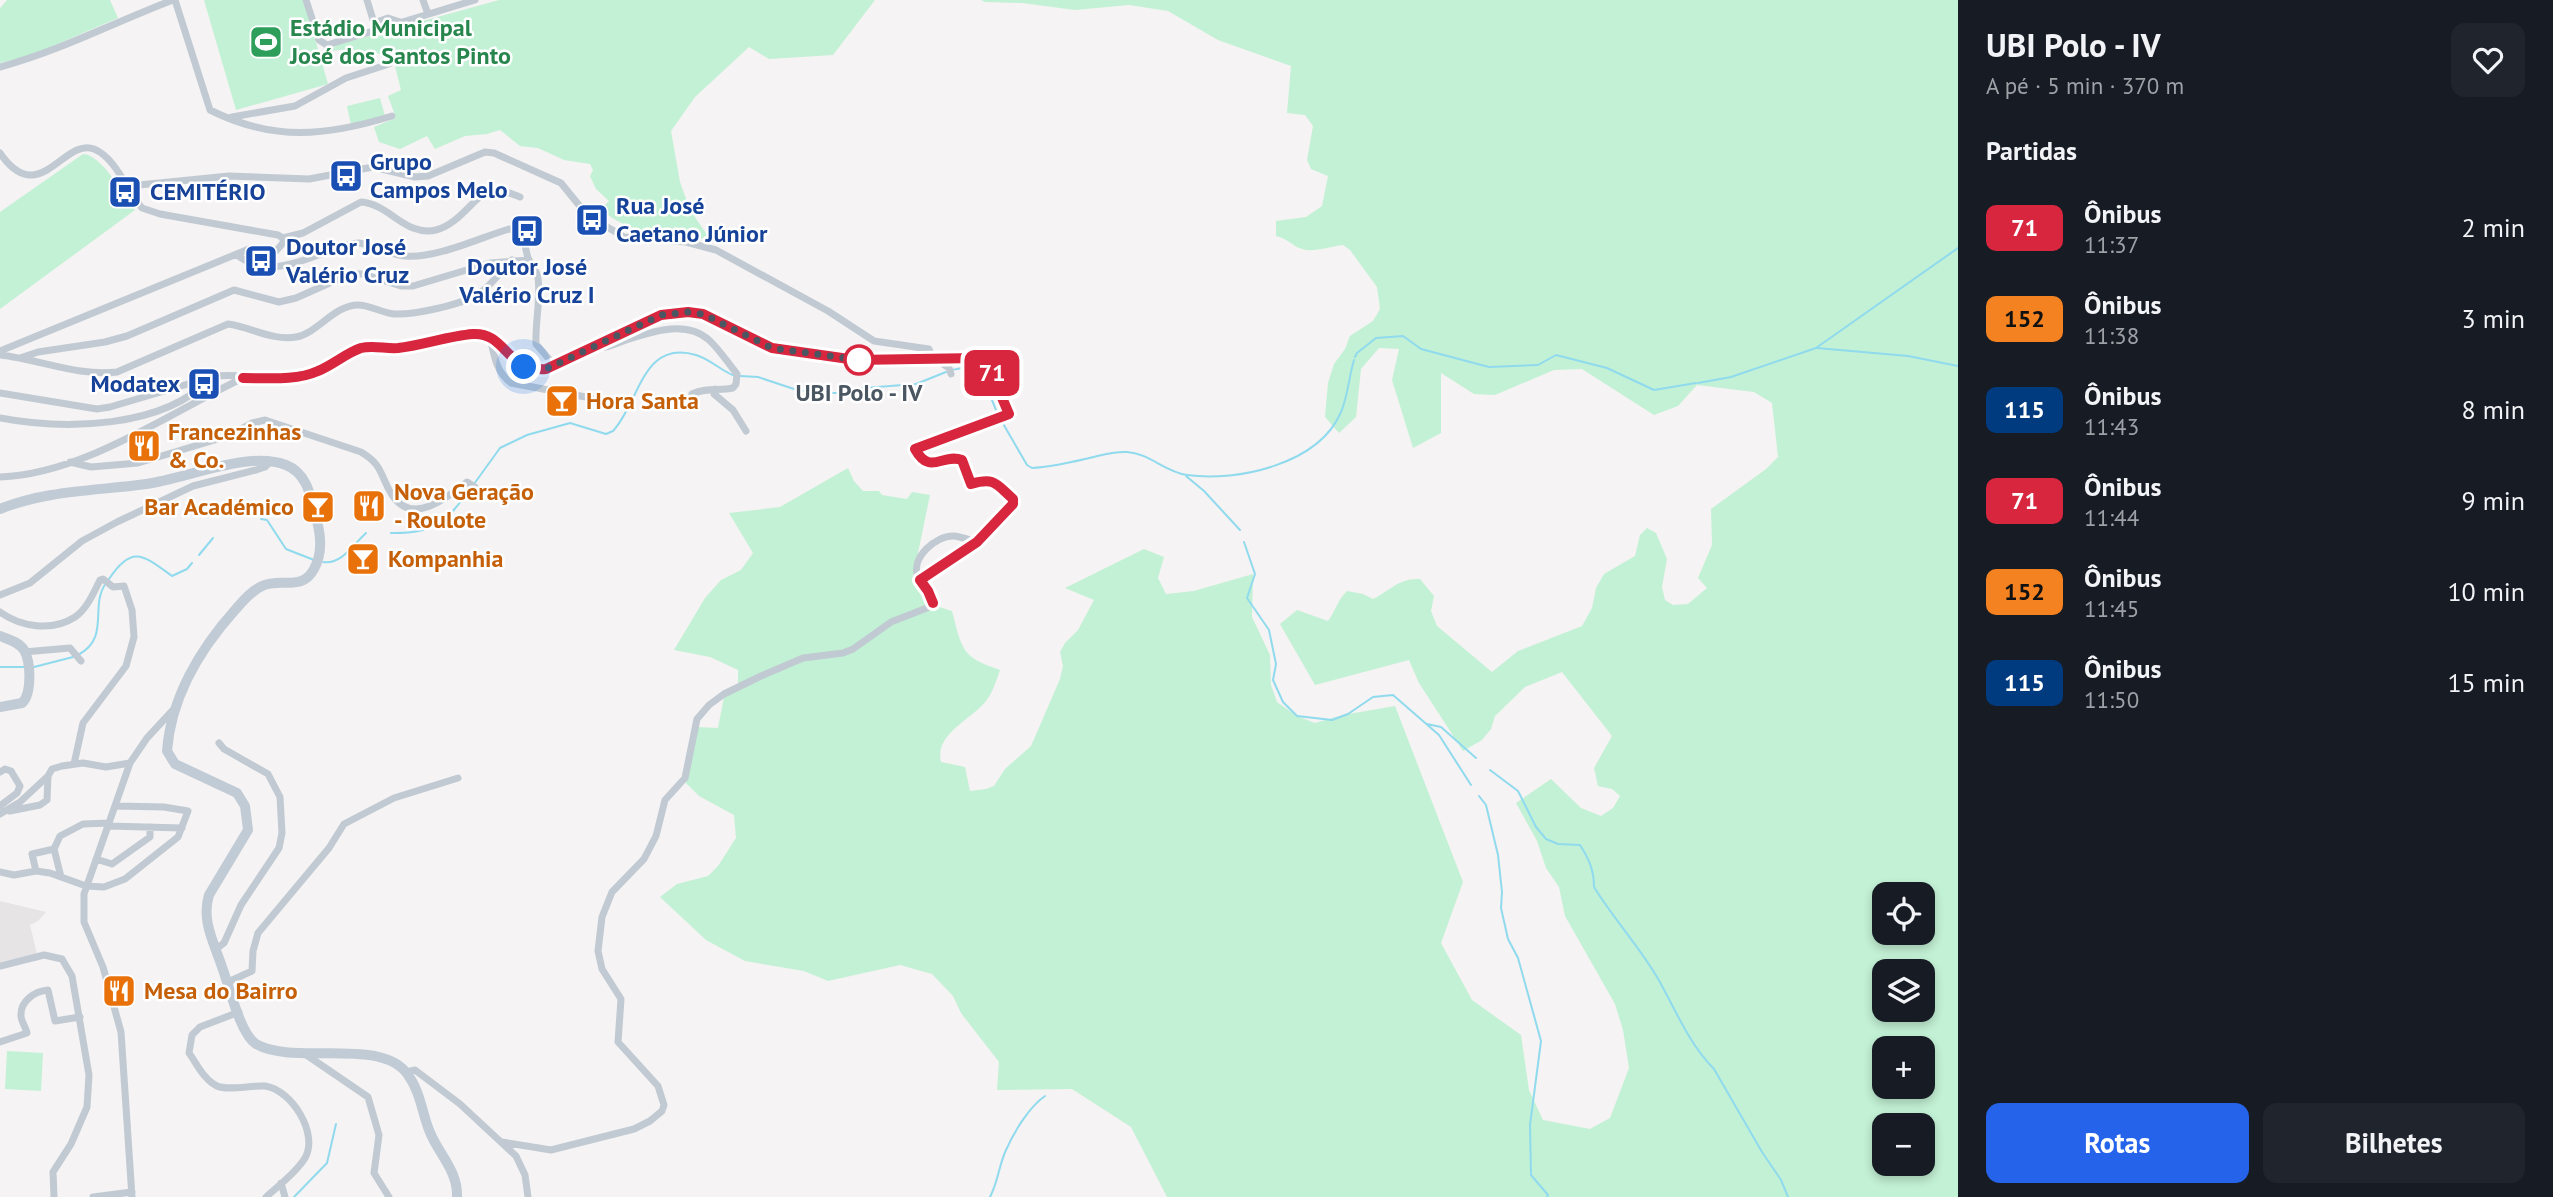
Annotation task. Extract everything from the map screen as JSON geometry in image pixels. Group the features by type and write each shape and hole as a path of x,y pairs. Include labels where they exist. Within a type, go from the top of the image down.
{"street":[{"path":"0,67 41,55 115,22 174,0 210,110 279,131 309,133 348,129 393,116"},
{"path":"306,0 319,40 327,45 475,0"},
{"path":"367,0 374,23 388,18 401,23"},
{"path":"423,0 428,14"},
{"path":"230,118 296,106 346,78 389,64"},
{"path":"0,153 14,170 24,174 36,174 47,171 78,151 91,148 100,153 129,186 142,208 160,214 283,238 303,233 361,202 379,206 412,229 426,231 449,225 491,190 520,197"},
{"path":"129,186 229,176 309,179 373,167 415,177 428,176 485,152 494,153 561,183 587,215 624,237 686,242 716,250 828,311 862,335 888,345 929,349 935,359 950,371"},
{"path":"237,255 248,263 279,268 345,245 359,243 409,257 435,253 509,229 520,233 526,243 529,260 538,278 536,344 555,366"},
{"path":"0,353 249,250 276,251 283,243 283,238"},
{"path":"0,353 107,373 117,372 228,324 274,337 300,336 345,307 357,305 394,314 425,310 467,299 488,286 512,260"},
{"path":"19,358 38,352 105,342 234,290 279,302 296,298 350,274 363,274 401,286 413,286 490,263 529,260"},
{"path":"0,393 97,409 211,377 229,374 243,378 307,374 326,368 357,349 369,346 394,348 470,334 490,337 524,367 534,370 555,366 661,315 688,312 703,314 772,348 856,360 977,358 988,365 1009,414 915,449 924,461 934,463 956,458 962,460 971,484 988,479 1013,499 1013,504 977,542 920,580"},
{"path":"594,346 603,349 668,329 689,330 702,335 710,341 737,377 733,388 702,389 692,394"},
{"path":"490,337 498,368 503,377 511,383 591,398"},
{"path":"0,418 65,425 98,424 128,419 190,397 211,377"},
{"path":"0,477 70,462 140,432 243,378"},
{"path":"715,389 714,394 733,411 746,431"},
{"path":"70,462 91,467 138,463 228,436 252,423 265,420 361,452 375,460 394,498 409,509 420,509 443,501 467,482 474,485"},
{"path":"0,509 43,495 147,484 240,463 270,462 285,465 299,472 307,484 321,547 315,568 304,580 297,583 267,584 246,597 200,654 176,707 167,751 175,764 237,793 245,806 248,830 209,895 206,920 249,1038 267,1049 387,1059 407,1072 415,1087 434,1143 457,1182 457,1197"},
{"path":"0,595 30,583 82,541 117,522 193,486 256,470 270,462"},
{"path":"502,1142 551,1150 634,1129 662,1111 664,1105 658,1086 618,1042 621,999 601,969 598,951 602,917 612,892 644,859 656,836 665,800 685,778 697,719 709,705 724,694 803,658 843,653 853,649 891,622 933,603 920,580 917,563 924,550 939,540 953,536 977,542"},
{"path":"0,612 34,627 68,621 77,616 100,579 119,588 124,586 132,610 134,638 126,666 83,723 74,764"},
{"path":"0,636 19,645 27,663 29,690 26,699 18,705 0,707"},
{"path":"27,663 70,648 81,661"},
{"path":"93,1197 132,1194 121,1032 103,967 84,922 84,894 130,763 147,738 176,707"},
{"path":"216,949 224,943 241,905 279,848 282,833 279,797 268,774 219,743"},
{"path":"2,810 48,776 52,769 74,764 106,767 130,763"},
{"path":"0,772 5,769 11,771 20,786 2,810"},
{"path":"2,810 40,805 47,800 48,776"},
{"path":"228,982 252,971 253,951 258,933 330,848 344,824 394,798 458,778"},
{"path":"0,872 14,875 36,871 86,886 104,887 125,879 178,837 188,811 164,807 115,806"},
{"path":"61,877 54,849 60,836 70,829 96,822 108,825 182,828"},
{"path":"96,859 112,864 149,837 150,827"},
{"path":"36,871 32,854 54,849"},
{"path":"0,967 44,955 62,959 72,976 89,1075 88,1107 71,1144 53,1172 55,1197"},
{"path":"0,1042 27,1033 21,1016 24,1005 31,996 41,991 48,990 55,1021 80,1017"},
{"path":"239,1012 200,1027 192,1035 189,1053 205,1077 218,1087 267,1086 282,1092 293,1102 306,1129 309,1146 305,1159 266,1197"},
{"path":"301,1052 368,1097 379,1135 374,1173 389,1197"},
{"path":"407,1072 415,1070 429,1080 516,1156 521,1165 528,1197"},
{"path":"281,1183 285,1197"}],"shaded area":[{"path":"0,901 46,912 30,925 37,954 0,962"}],"green space":[{"path":"7,0 110,0 118,18 32,55 0,63 0,8"},
{"name":"Estádio Municipal José dos Santos Pinto","path":"204,0 304,0 328,84 236,110"},
{"path":"499,0 875,0 833,55 769,59 749,47 695,97 671,131 680,182 690,210 710,239 652,233 625,225 601,209 609,201 596,189 590,176 593,170 590,164 564,160 538,148 520,146 500,130 465,136 435,149 427,136 400,149 379,142 374,127 396,118 388,96 401,90 393,58 362,51 330,51 336,45"},
{"path":"981,0 1958,0 1958,1197 1167,1197 1131,1127 1072,1089 997,1090 999,1062 961,1013 953,996 932,974 900,965 828,981 804,971 745,961 706,940 660,897 677,884 708,876 718,866 736,838 734,815 699,796 683,780 697,727 718,728 724,697 738,684 738,670 710,657 674,650 705,598 721,580 741,570 753,553 729,513 780,507 848,468 863,491 879,491 882,495 907,499 912,492 930,495 912,582 929,601 952,611 961,643 970,656 1000,670 986,701 948,735 940,752 941,762 965,767 970,791 994,786 1005,769 1031,746 1060,679 1063,666 1060,652 1078,630 1094,600 1065,588 1144,549 1164,557 1158,578 1166,594 1194,591 1253,574 1252,617 1270,655 1271,685 1277,702 1297,716 1315,723 1395,706 1463,882 1441,943 1472,1000 1521,1035 1529,1090 1543,1120 1590,1129 1610,1118 1629,1068 1623,1030 1615,1004 1565,916 1559,887 1546,868 1537,841 1516,803 1551,779 1581,808 1601,816 1613,808 1620,796 1612,789 1598,786 1594,768 1612,736 1562,672 1525,687 1495,716 1491,729 1482,740 1463,751 1419,683 1409,660 1315,685 1280,624 1297,610 1328,621 1347,591 1373,599 1401,583 1420,579 1434,596 1431,611 1437,626 1492,672 1518,651 1582,626 1592,608 1596,588 1604,574 1635,556 1640,535 1647,528 1656,533 1667,559 1662,587 1665,600 1673,605 1688,604 1707,588 1698,578 1712,545 1711,509 1766,469 1778,457 1772,403 1754,392 1697,385 1678,406 1654,415 1582,369 1554,370 1495,395 1474,394 1441,373 1441,433 1413,448 1392,380 1399,349 1379,348 1361,369 1356,417 1339,433 1325,417 1328,383 1334,364 1345,349 1350,336 1373,321 1380,309 1377,287 1350,250 1343,245 1306,250 1276,236 1276,221 1306,217 1322,206 1328,176 1311,169 1307,160 1313,126 1305,115 1287,113 1291,66 1218,40 1168,11 1129,5 1075,10"},
{"path":"380,98 385,116 351,125 347,106"},
{"path":"83,154 90,156 104,168 135,210 0,309 0,212"},
{"path":"7,1051 43,1053 41,1091 5,1089"}],"waterway":[{"path":"1698,383 1731,377 1816,348 1958,248"},
{"path":"1355,357 1376,338 1403,336 1421,349 1489,367 1538,365 1556,355 1607,368 1654,390 1696,383"},
{"path":"1817,348 1908,356 1958,366"},
{"path":"474,484 500,448 527,435 570,423 606,434 613,431 644,376 653,364 664,356 678,352 696,355 735,376"},
{"path":"1001,420 1027,465 1032,468 1122,452 1135,453 1187,475 1252,472 1296,457 1315,445 1330,430 1341,412 1354,360"},
{"path":"952,370 974,370 986,388 998,415"},
{"path":"740,376 758,377 797,390 844,393 864,388 916,384 946,372"},
{"path":"1186,476 1204,491 1240,530"},
{"path":"391,533 419,531 438,524 454,510 471,488"},
{"path":"261,519 267,520 286,549 314,560"},
{"path":"323,562 341,557 366,533"},
{"path":"199,555 213,538"},
{"path":"1244,542 1255,574 1247,598 1269,630 1276,664 1273,680 1283,702 1297,716 1332,720 1348,714 1373,697 1393,695 1439,735 1471,785"},
{"path":"109,579 117,568 131,557 145,558 172,576 187,569 192,563"},
{"path":"78,655 94,640 101,592 106,583"},
{"path":"34,667 73,657"},
{"path":"0,667 25,667"},
{"path":"1427,724 1441,727 1476,758"},
{"path":"1490,770 1518,791 1536,827 1546,839 1558,844 1580,845 1590,865 1594,887 1657,977 1689,1037 1714,1069 1781,1180 1788,1197"},
{"path":"1479,796 1486,805 1498,855 1501,908 1508,939 1518,958 1541,1041 1530,1125 1531,1175 1547,1197"},
{"path":"990,1197 1013,1136 1028,1113 1045,1096"},
{"path":"294,1197 327,1163 336,1124"}],"bus line":[{"name":"71","path":"243,378 298,377 335,363 357,349 369,346 394,348 417,345 470,334 484,334 495,340 524,367 546,369 661,315 688,312 703,314 772,348 856,360 977,358 988,365 1009,414 915,449 924,461 934,463 956,458 962,460 971,484 988,479 1013,499 1013,504 977,542 920,580 933,603"}],"place":[{"name":"Estádio Municipal José dos Santos Pinto","path":"266,42"},
{"name":"Grupo Campos Melo","path":"346,176"},
{"name":"CEMITÉRIO","path":"125,192"},
{"name":"Rua José Caetano Júnior","path":"592,220"},
{"name":"Doutor José Valério Cruz I","path":"527,231"},
{"name":"Doutor José Valério Cruz","path":"261,261"},
{"name":"UBI Polo - IV","path":"859,360"},
{"name":"Modatex","path":"204,384"},
{"name":"Hora Santa","path":"562,401"},
{"name":"Francezinhas & Co.","path":"144,446"},
{"name":"Nova Geração - Roulote","path":"369,506"},
{"name":"Bar Académico","path":"318,507"},
{"name":"Kompanhia","path":"363,559"},
{"name":"Mesa do Bairro","path":"119,991"}],"route":[{"path":"524,367 546,369 661,315 688,312 703,314 772,348 859,360"}]}
